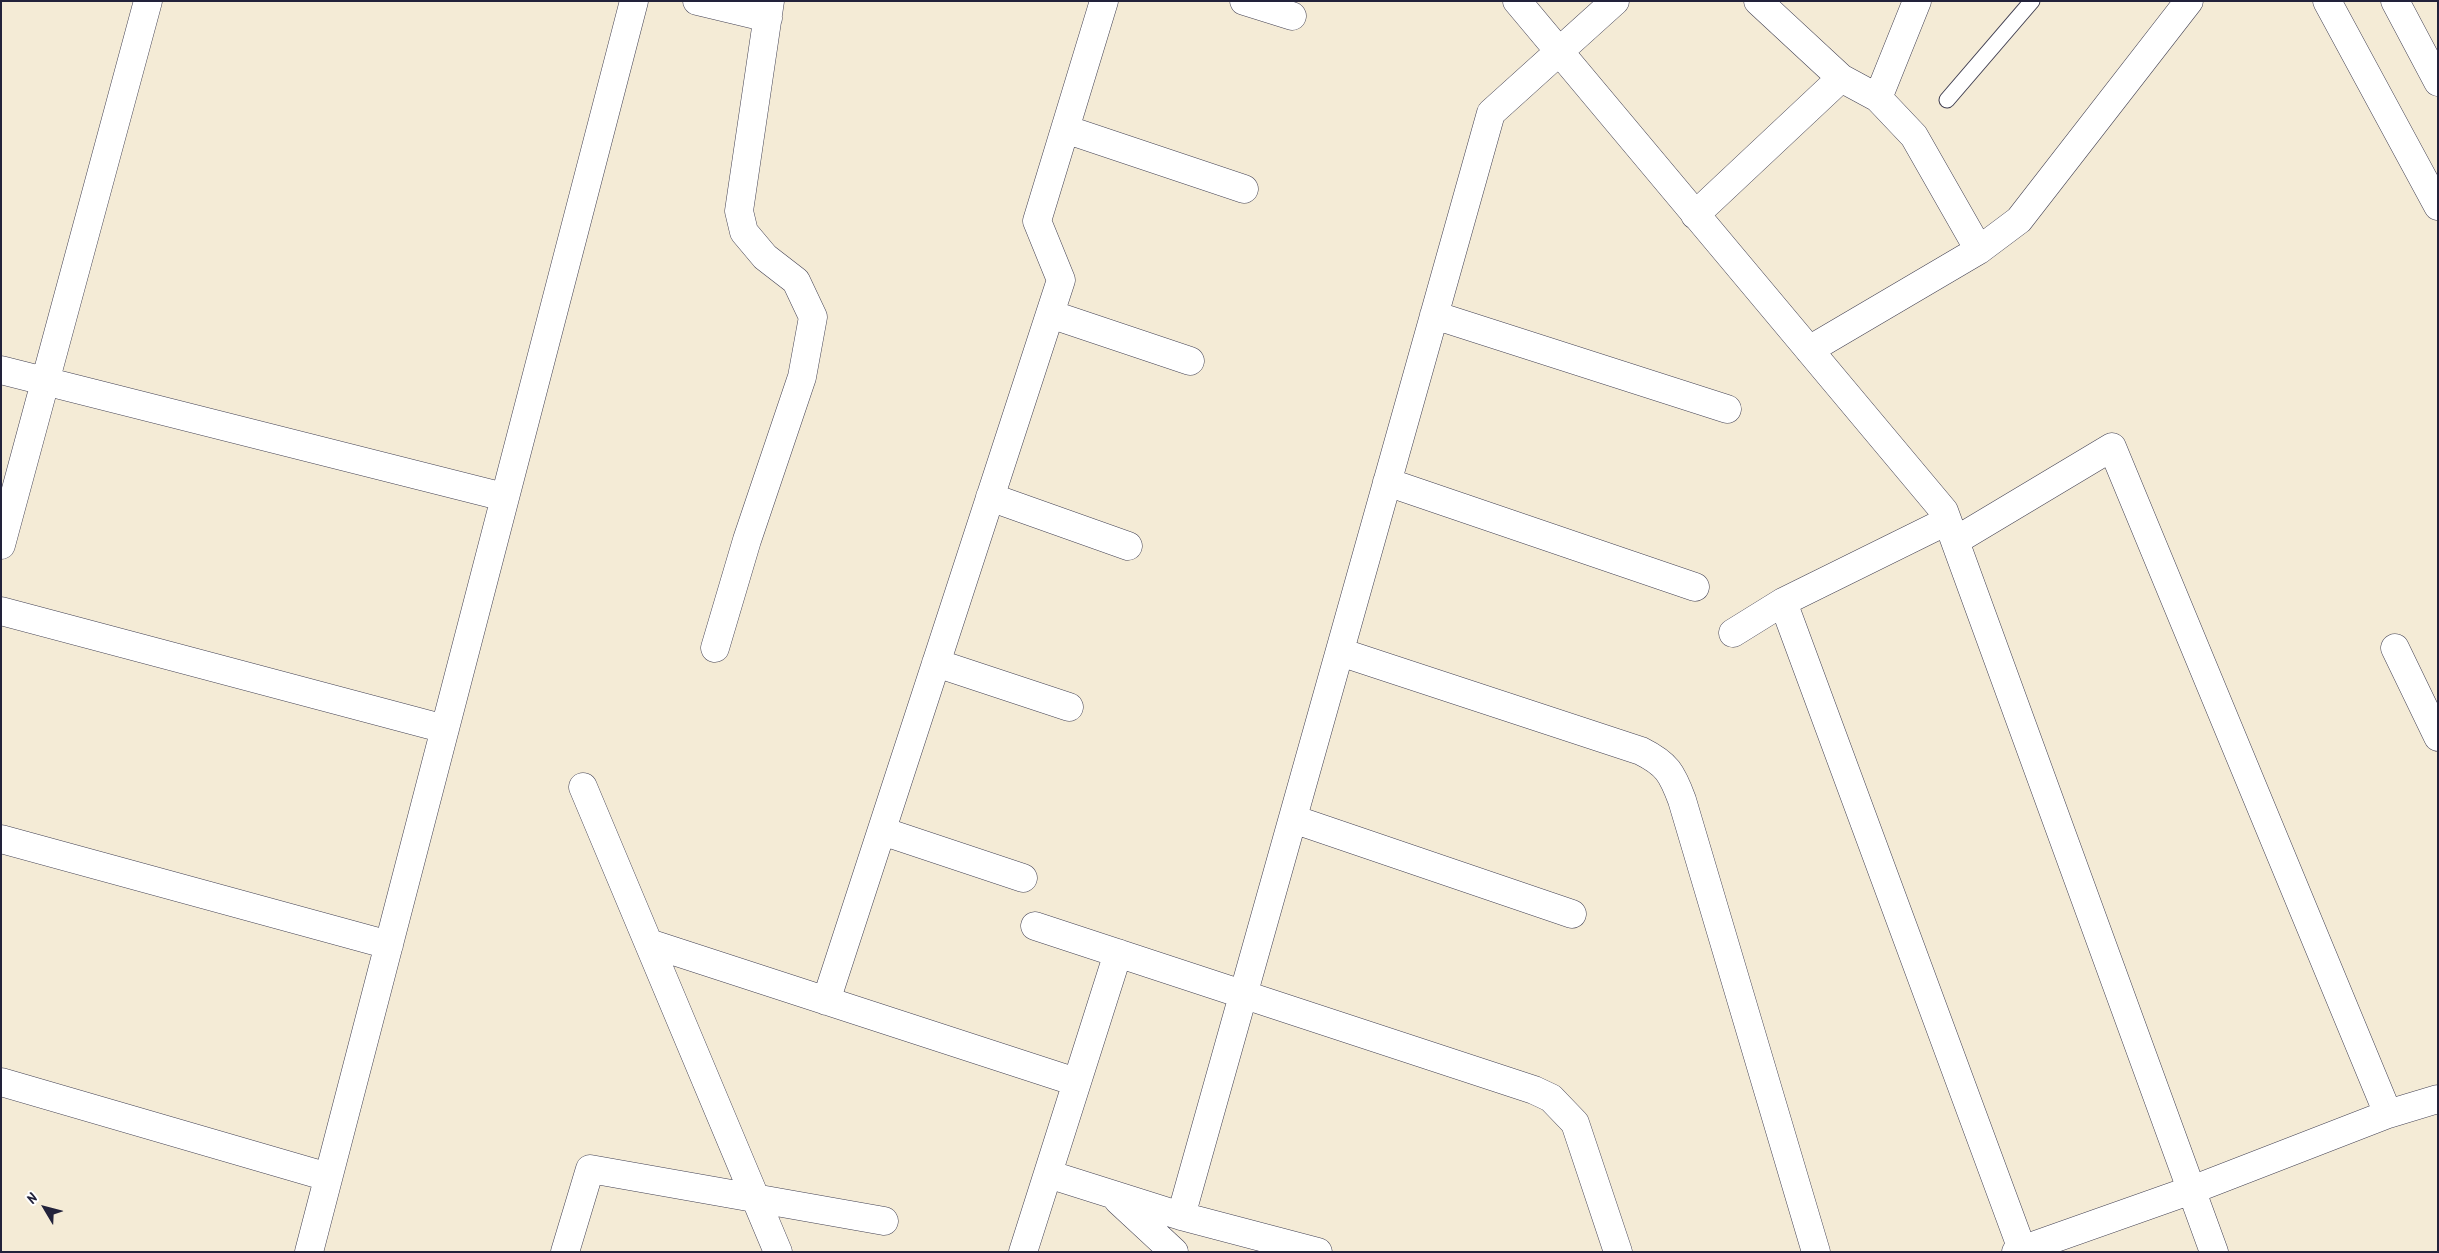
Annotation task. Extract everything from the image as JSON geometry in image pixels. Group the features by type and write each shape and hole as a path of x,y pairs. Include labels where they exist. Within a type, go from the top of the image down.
{"street":[{"path":"1,545 148,1"},
{"path":"309,1252 634,1"},
{"path":"697,1 769,10 739,211 744,232 765,257 796,281 813,316 802,377 747,540 715,648"},
{"path":"826,1001 1060,280 1037,221 1104,1"},
{"path":"1244,1 1292,16"},
{"path":"1517,1 1944,511 2214,1252"},
{"path":"1181,1216 1491,113 1615,1"},
{"path":"1758,1 1841,78 1878,98 1914,136 1979,250"},
{"path":"1878,98 1916,1"},
{"path":"1809,350 1979,250 2019,220 2189,1"},
{"path":"2328,1 2438,206"},
{"path":"2395,1 2438,82"},
{"path":"1695,215 1841,78"},
{"path":"1065,129 1244,189"},
{"path":"1050,314 1190,361"},
{"path":"1434,315 1727,409"},
{"path":"1,370 504,498"},
{"path":"1732,633 1783,602 1951,531 2112,447 2388,1114"},
{"path":"1387,482 1695,587"},
{"path":"990,497 1128,546"},
{"path":"1783,602 2020,1251 2191,1190 2388,1114 2438,1099"},
{"path":"1,611 445,729"},
{"path":"2394,648 2438,737"},
{"path":"1340,652 1641,751 1660,760 1672,774 1685,809 1816,1252"},
{"path":"936,663 1069,707"},
{"path":"584,787 778,1252"},
{"path":"1293,819 1572,914"},
{"path":"882,831 1023,878"},
{"path":"1,839 388,945"},
{"path":"1035,926 1534,1090 1551,1098 1575,1123 1618,1252"},
{"path":"649,943 1076,1082"},
{"path":"1023,1252 1118,953"},
{"path":"1,1082 328,1177"},
{"path":"565,1252 590,1169 884,1221"},
{"path":"1048,1174 1181,1216 1318,1252"},
{"path":"1112,1194 1174,1252"}],"lane":[{"path":"1947,100 2032,1"}]}
